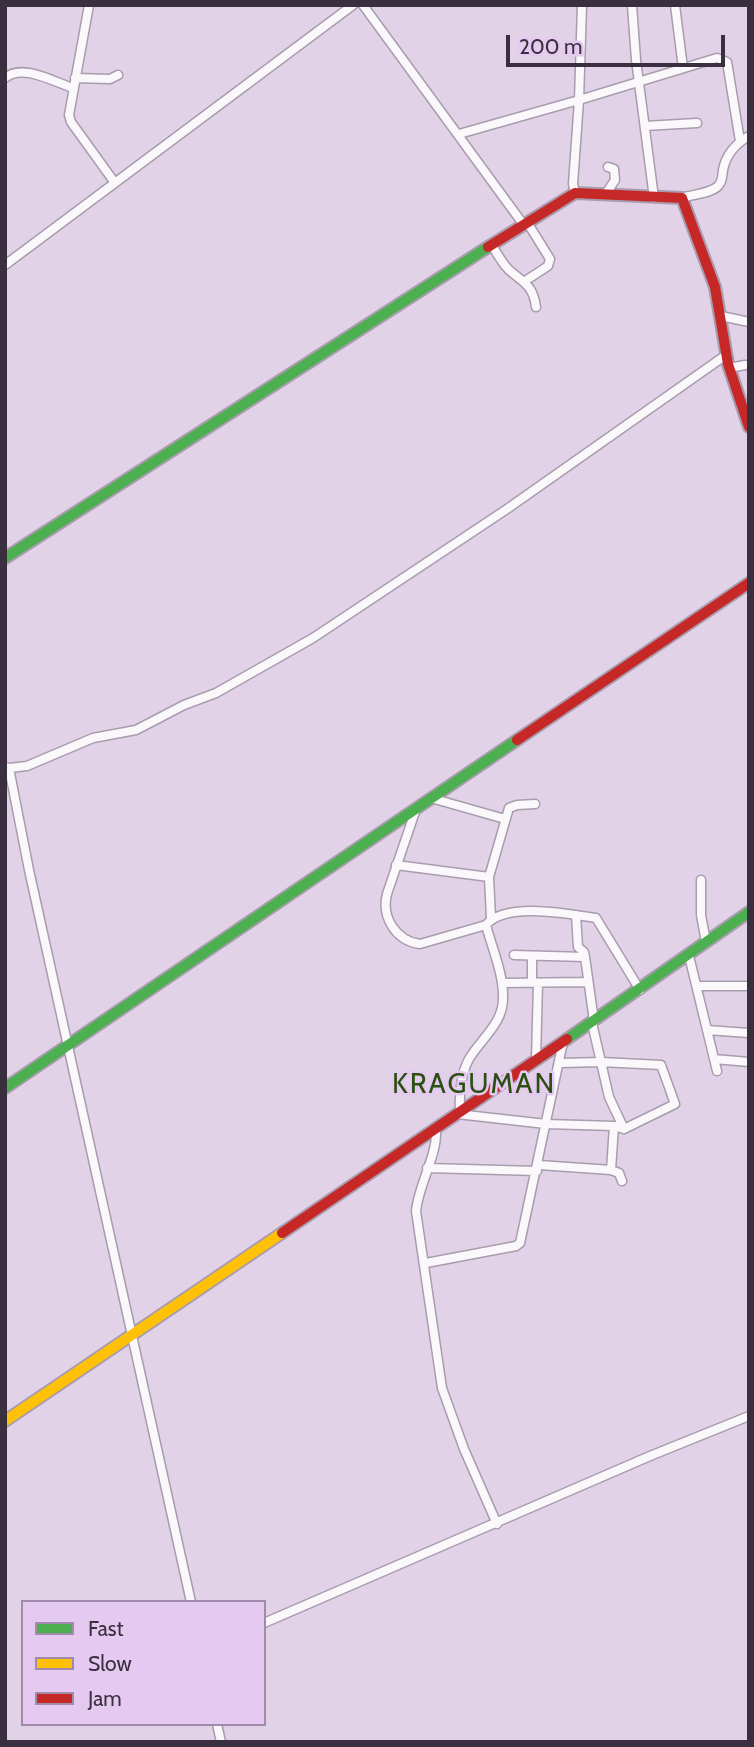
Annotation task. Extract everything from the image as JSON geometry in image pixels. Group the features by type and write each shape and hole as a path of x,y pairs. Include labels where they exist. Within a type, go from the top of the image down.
{"street":[{"path":"89,5 69,115 71,122 115,183"},
{"path":"5,265 353,5"},
{"path":"363,5 550,259 548,266 525,281"},
{"path":"575,193 573,184 582,5"},
{"path":"632,5 654,198"},
{"path":"675,5 683,68"},
{"path":"459,134 717,58 725,60 740,141"},
{"path":"5,78 13,72 26,72 73,88"},
{"path":"75,78 110,79 118,75"},
{"path":"645,127 697,123"},
{"path":"5,558 575,193 682,198 718,187 726,157 740,141 749,136"},
{"path":"605,195 615,180 614,169 608,167"},
{"path":"682,198 715,287 729,368 749,427"},
{"path":"492,245 503,264 525,281 533,294 536,307"},
{"path":"721,317 749,322"},
{"path":"191,1600 7,767 27,766 93,738 136,730 184,705 216,693 313,638 507,509 726,355"},
{"path":"729,368 745,365"},
{"path":"5,1088 749,583"},
{"path":"431,798 505,819"},
{"path":"459,1112 468,1060 500,1013 503,1000 489,922 489,877 505,819 512,806 535,804"},
{"path":"415,808 384,905 393,928 404,938 420,944 526,911 547,910 596,918 640,990"},
{"path":"396,864 489,877"},
{"path":"701,880 706,942"},
{"path":"5,1421 564,1042 749,912"},
{"path":"576,915 578,947 584,952 601,1062 609,1097 624,1129"},
{"path":"514,955 585,957"},
{"path":"532,956 536,1060"},
{"path":"689,956 717,1071"},
{"path":"502,983 588,982"},
{"path":"697,985 749,986"},
{"path":"707,1030 749,1033"},
{"path":"425,1263 516,1246 520,1243 564,1042"},
{"path":"713,1059 749,1062"},
{"path":"459,1112 546,1124 614,1126 624,1129 672,1107 675,1100 661,1065 560,1063"},
{"path":"611,1170 614,1126"},
{"path":"436,1129 436,1139 418,1194 416,1211 442,1388 464,1449 498,1524"},
{"path":"426,1168 611,1170 619,1173 622,1181"},
{"path":"266,1622 749,1416"}],"traffic: fast":[{"path":"5,558 488,247"},
{"path":"5,1088 517,740"},
{"path":"567,1039 749,912"}],"traffic: slow":[{"path":"5,1421 282,1233"}],"traffic: jam":[{"path":"488,247 575,193 682,198 715,287 728,364 749,427"},
{"path":"517,740 749,583"},
{"path":"282,1233 567,1039"}],"district":[{"name":"KRAGUMAN","path":"474,1085"}]}
